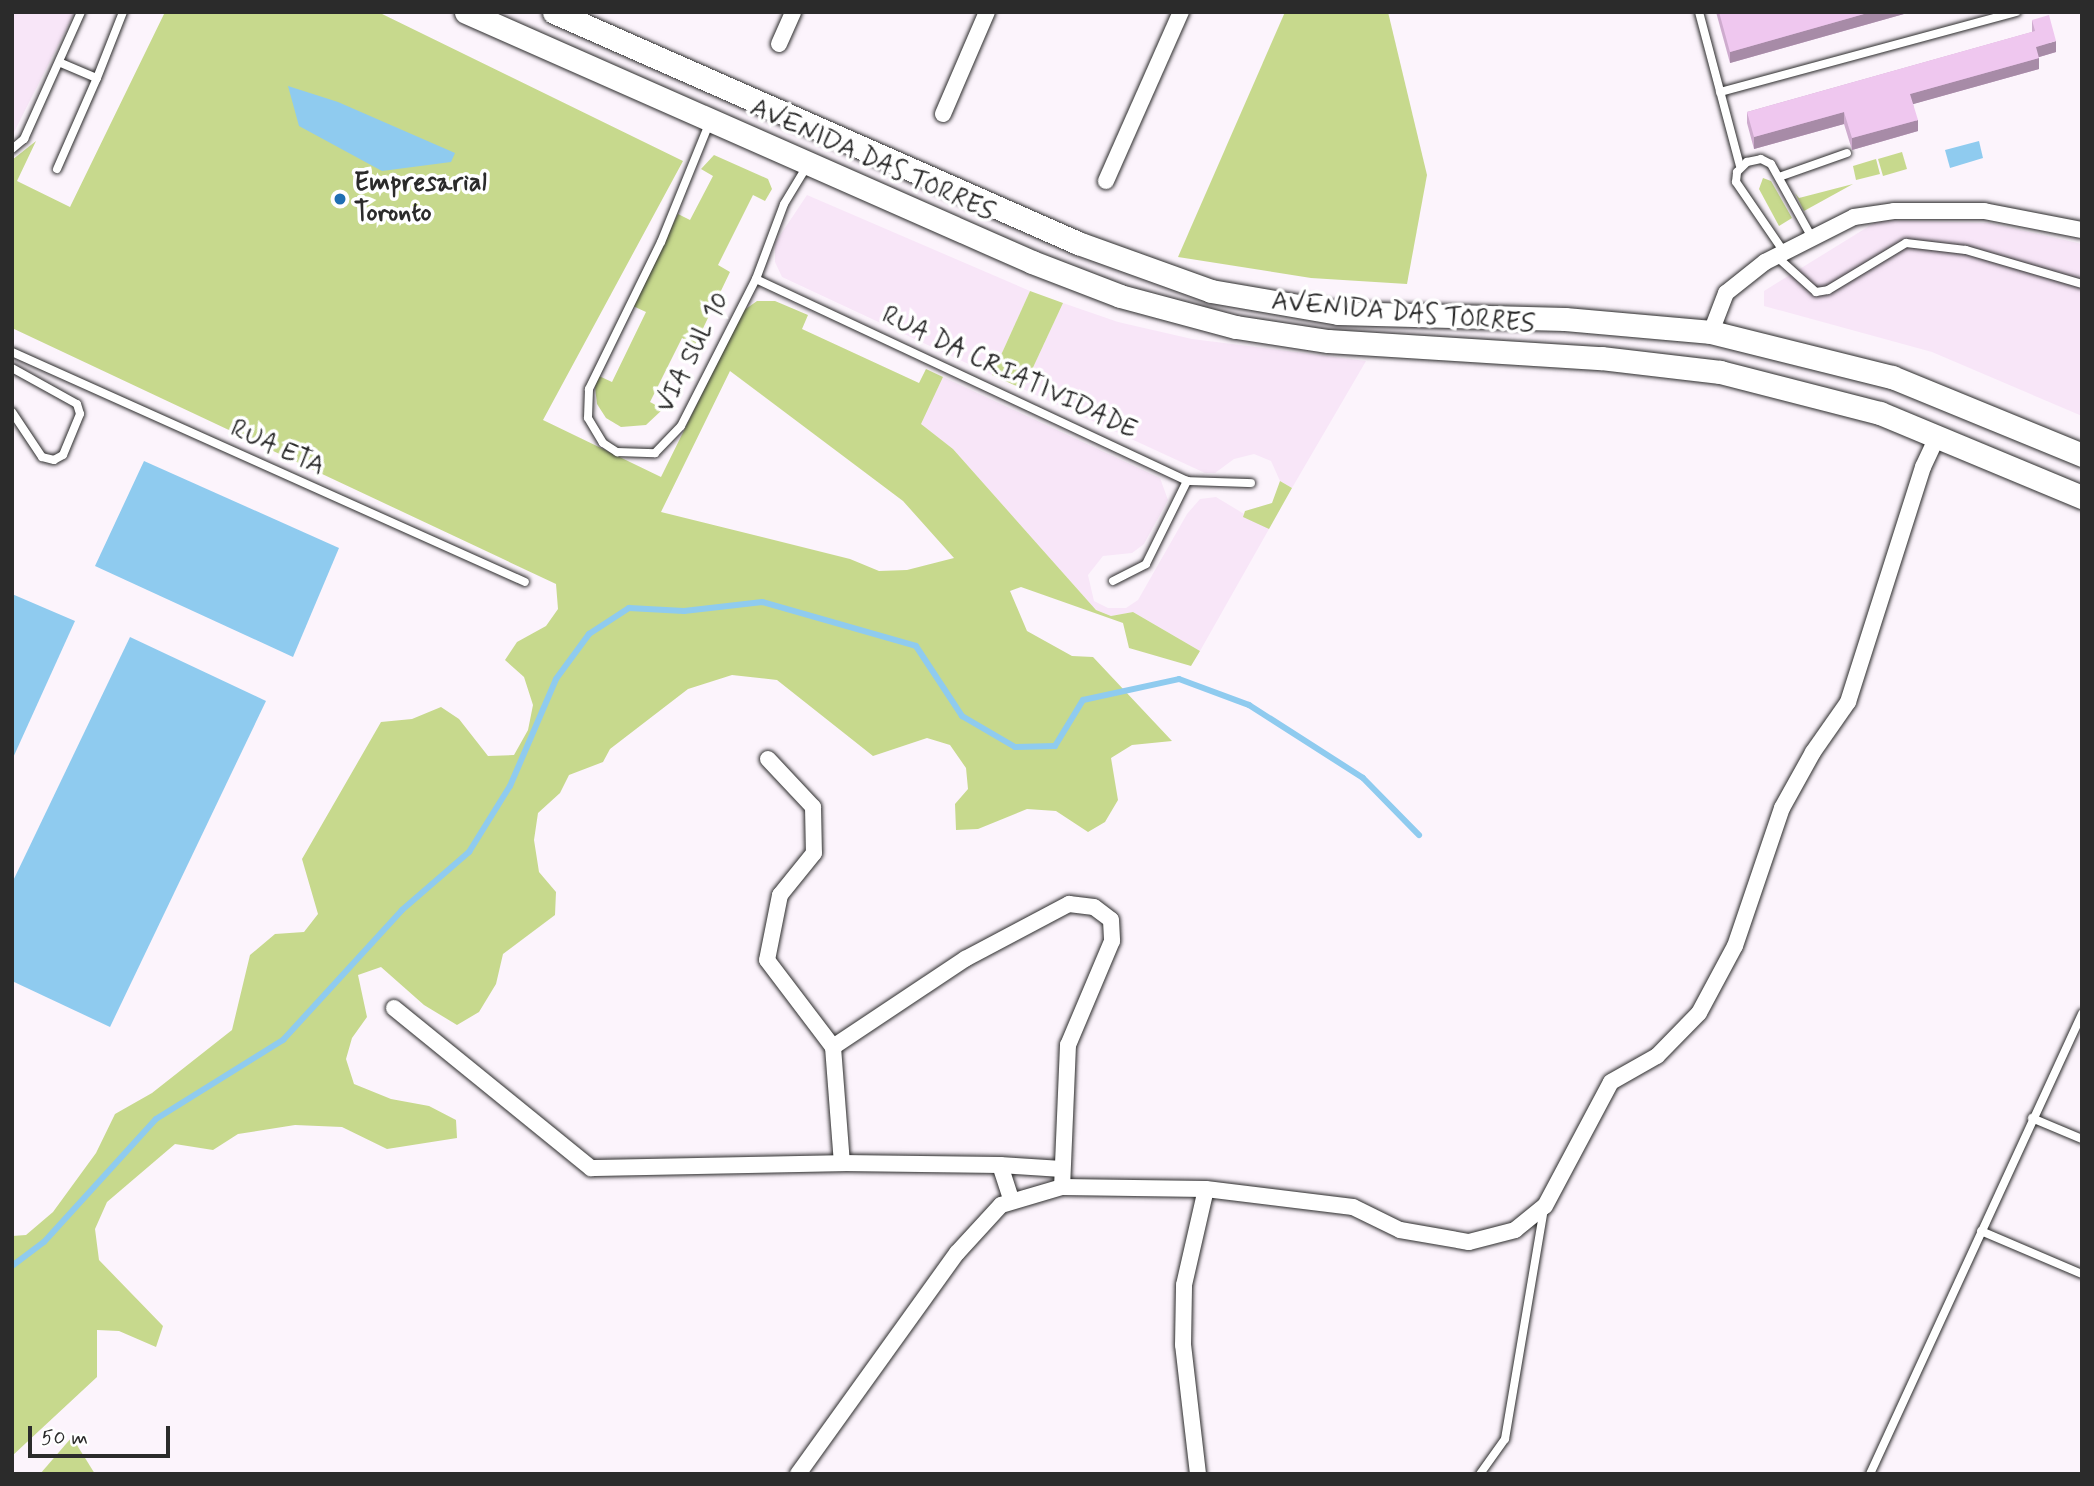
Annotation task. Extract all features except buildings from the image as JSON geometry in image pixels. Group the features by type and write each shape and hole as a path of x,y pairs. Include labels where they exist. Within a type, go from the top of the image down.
{"main road":[{"name":"AVENIDA DAS TORRES","path":"466,12 1032,262 1120,296 1236,327 1328,341 1686,366 1818,395 1938,435 2082,497"},
{"name":"AVENIDA DAS TORRES","path":"554,12 1078,243 1211,291 1338,313 1564,319 1711,332 1892,377 2082,455"}],"street":[{"path":"779,44 793,12"},
{"path":"943,114 987,12"},
{"path":"1106,181 1181,12"},
{"path":"1711,332 1726,293 1780,254 1811,236 1854,217 1894,211 1984,211 2082,230"},
{"path":"798,1474 957,1254 1001,1205 1062,1187 1206,1189 1353,1207 1400,1230 1469,1242 1515,1230 1545,1206 1611,1082 1657,1056 1699,1013 1735,946 1782,808 1813,752 1848,702 1923,467 1938,435"},
{"path":"768,759 813,807 814,853 780,895 767,960 833,1047 842,1163"},
{"path":"833,1047 965,959 1069,904 1094,907 1111,920 1112,941 1068,1045 1062,1187"},
{"path":"394,1007 591,1168 842,1163 1000,1165 1062,1169"},
{"path":"1000,1165 1012,1202"},
{"path":"1198,1474 1186,1392 1184,1297 1191,1242 1206,1189"}],"lane":[{"path":"14,148 24,139 61,63 81,12"},
{"path":"57,169 123,12"},
{"path":"1699,12 1740,166 1736,182 1780,254 1816,292 1828,290 1906,243 1966,250 2082,285"},
{"path":"1720,92 2016,12"},
{"path":"61,63 97,78"},
{"name":"VIA SUL 10","path":"710,121 661,242 589,389 588,418 604,443 636,456 655,453 670,441 756,279 784,204 809,163"},
{"path":"1779,177 1847,153"},
{"path":"1740,166 1761,159 1771,164 1811,236"},
{"name":"RUA DA CRIATIVIDADE","path":"756,279 1187,481 1251,483"},
{"name":"RUA ETA","path":"12,352 525,582"},
{"path":"12,368 77,404 80,414 63,455 54,460 43,457 12,412"},
{"path":"1113,581 1146,564 1187,481"},
{"path":"1870,1474 2082,1014"},
{"path":"2032,1118 2082,1139"},
{"path":"1480,1474 1505,1439 1545,1206"},
{"path":"1981,1231 2082,1274"}],"shaded area":[{"path":"12,12 75,12 12,136"},
{"path":"807,195 1030,291 992,375 782,277 775,262 775,243"},
{"path":"1879,220 1990,223 2082,244 2082,416 1932,352 1764,306 1764,291"},
{"path":"1063,303 1118,322 1192,339 1366,361 1292,488 1280,481 1271,461 1254,454 1234,459 1215,473 1205,473 1023,389"},
{"path":"943,377 1160,478 1168,500 1144,544 1132,553 1103,556 1088,575 1094,601 1108,608 1126,608 1138,600 1187,514 1200,499 1216,497 1269,529 1200,651 1133,612 1111,616 1096,610 953,449 920,424"}],"green space":[{"path":"165,12 378,12 683,161 543,420 661,477 743,311 757,301 775,301 808,315 802,329 919,383 926,369 943,377 921,424 953,449 1096,610 1111,616 1133,612 1200,651 1191,666 1129,648 1123,623 1021,587 1010,591 1027,631 1072,656 1093,657 1172,741 1132,745 1111,758 1118,800 1105,822 1088,832 1056,811 1027,809 978,829 956,830 955,804 968,789 966,768 950,745 927,738 873,756 777,680 732,675 688,689 610,749 603,762 569,775 560,793 538,813 534,840 539,872 556,892 555,915 503,954 496,984 479,1012 457,1025 424,1005 381,967 358,975 367,1017 352,1038 346,1059 354,1084 391,1099 429,1106 456,1120 457,1138 387,1149 342,1127 295,1125 238,1134 213,1150 175,1144 107,1202 95,1229 99,1260 163,1326 156,1347 119,1331 97,1330 97,1377 12,1456 12,1236 26,1235 53,1212 96,1153 115,1114 152,1093 232,1030 250,955 275,934 304,932 318,914 302,859 381,722 412,719 441,707 459,719 488,756 514,755 528,730 533,705 524,677 505,660 517,642 546,626 558,609 556,584 12,328 12,160 36,141 17,181 70,207","holes":["730,371 903,501 954,558 907,570 879,571 850,559 661,512"]},
{"path":"1285,12 1388,12 1427,175 1407,284 1311,278 1178,257"},
{"path":"1902,152 1907,169 1883,176 1878,159"},
{"path":"714,155 768,179 772,189 765,201 753,195 718,265 730,272 695,345 682,338 650,402 663,409 646,425 621,427 606,418 597,404 595,387 599,376 612,382 646,312 633,306 678,214 690,220 713,176 701,169"},
{"path":"1876,159 1880,174 1856,180 1853,166"},
{"path":"1763,178 1771,181 1792,218 1779,226 1759,189"},
{"path":"1853,184 1804,211 1795,193 1799,198"},
{"path":"1030,291 1063,303 1023,389 992,375"},
{"path":"1280,481 1292,488 1269,529 1243,517 1245,511 1272,503"},
{"path":"72,1437 95,1474 40,1474"}],"water":[{"path":"288,86 338,102 455,153 451,162 382,171 299,126"},
{"path":"1979,141 1983,158 1950,168 1945,150"},
{"path":"144,461 339,548 293,657 95,566"},
{"path":"12,594 75,621 12,760"},
{"path":"130,637 266,701 110,1027 12,981 12,883"}],"waterway":[{"path":"12,1266 44,1242 156,1119 283,1040 402,910 469,852 510,786 556,679 589,634 629,608 684,611 762,602 916,646 962,716 1015,747 1055,746 1083,700 1179,679 1249,705 1363,778 1419,835"}],"place":[{"name":"Empresarial Toronto","path":"340,199"}]}
